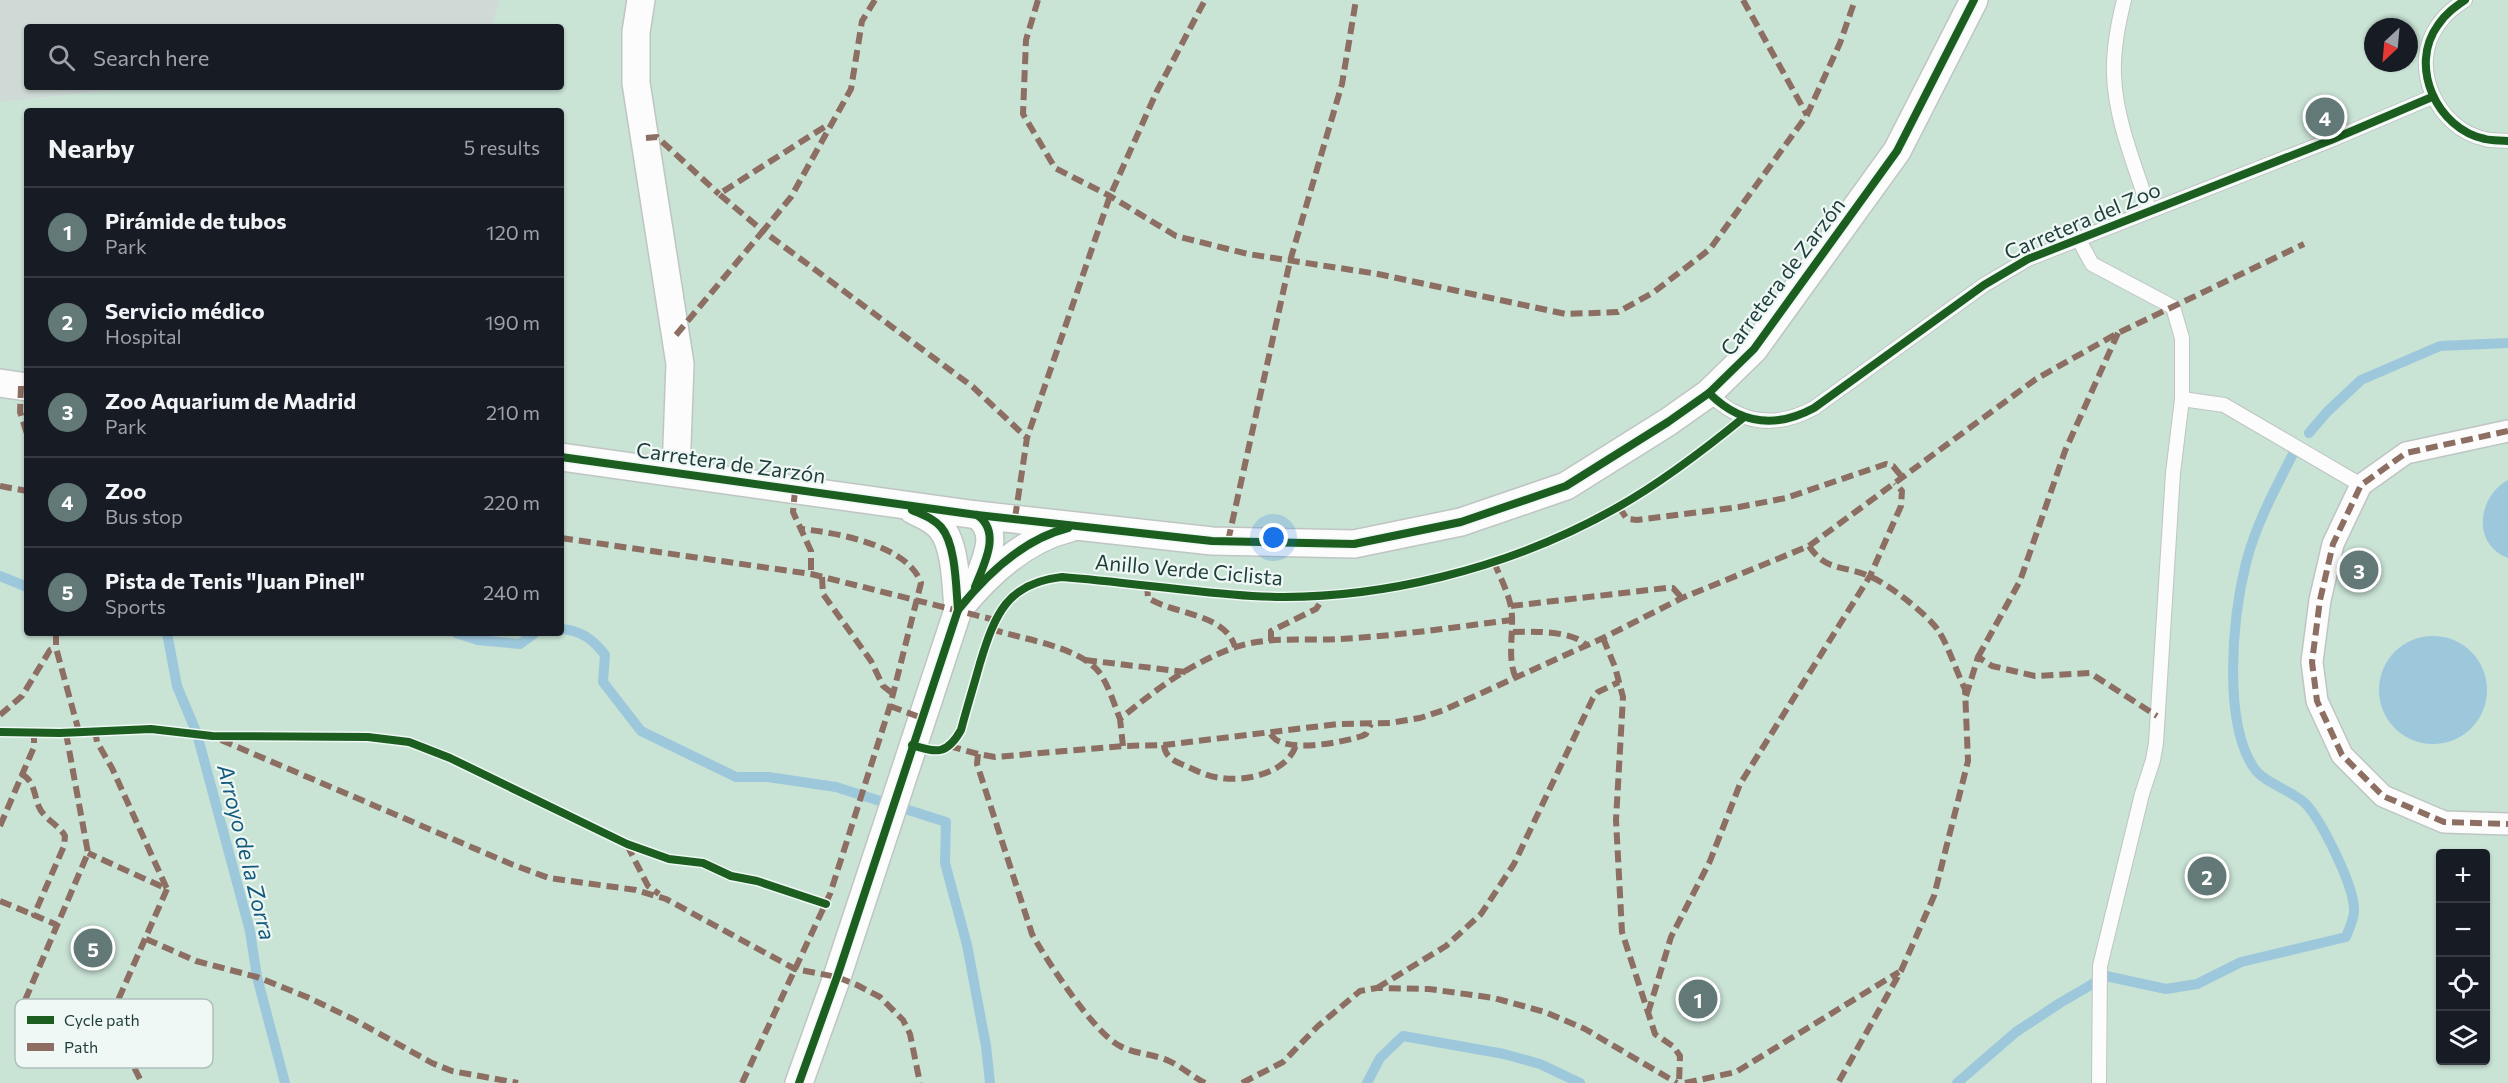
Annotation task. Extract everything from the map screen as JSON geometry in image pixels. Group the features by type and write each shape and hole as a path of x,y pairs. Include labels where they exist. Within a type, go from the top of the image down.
{"street":[{"path":"641,0 636,32 636,83 681,364 676,472"},
{"name":"Carretera de Zarzón","path":"564,457 977,515 1212,541 1354,544 1461,522 1566,486 1668,422 1709,393 1754,349 1897,151 1974,0"},
{"path":"0,383 24,387"},
{"path":"2508,431 2406,453 2361,485 2333,544 2320,600 2312,662 2317,701 2342,755 2383,796 2444,822 2508,824"},
{"name":"Carretera de Zarzón","path":"896,502 931,519 942,528 966,600 1028,544 1058,531 1077,526"},
{"path":"799,1083 912,745 966,600 986,559 991,537 987,524 977,515"}],"lane":[{"path":"2124,0 2115,48 2114,75 2118,106 2149,210"},
{"path":"2465,0 2452,9 2437,26 2428,48 2426,70 2432,98 2444,114 2462,130 2484,139 2508,141"},
{"name":"Carretera del Zoo","path":"1709,393 1723,407 1743,418 1784,420 1798,416 1814,408 2003,272 2028,259 2322,144 2432,98"},
{"path":"2079,240 2092,264 2173,307 2183,352 2182,399 2173,473 2156,743 2100,966 2099,1083"},
{"path":"2182,399 2224,405 2361,485"}],"shaded area":[{"path":"0,0 500,0 493,24 24,24 24,90 119,90 0,102"}],"green space":[{"path":"500,0 2508,0 2508,1083 0,1083 0,102 119,90 564,90 564,24 493,24"}],"water":[{"path":"2508,480 2508,558 2496,551 2488,542 2483,520 2490,497"},
{"path":"2433,636 2454,640 2471,652 2483,669 2487,690 2483,711 2471,728 2454,740 2433,744 2412,740 2395,728 2383,711 2379,690 2383,669 2395,652 2412,640"}],"waterway":[{"path":"2309,433 2327,412 2361,380 2440,346 2508,343"},
{"path":"1957,1083 2016,1032 2106,976 2166,989 2197,984 2241,962 2346,937 2354,914 2353,900 2336,855 2306,804 2265,778 2254,768 2244,748 2237,723 2234,696 2234,638 2246,563 2261,521 2293,454"},
{"path":"0,576 24,586"},
{"path":"564,629 575,631 586,637 605,655 603,682 641,731 736,777 768,777 836,787 946,822 945,863 967,945 986,1046 990,1083"},
{"name":"Arroyo de la Zorra","path":"168,636 177,686 197,734 250,931 257,977 285,1083"},
{"path":"465,636 478,640 520,644 531,636"},
{"path":"1367,1083 1380,1058 1403,1036 1504,1054 1540,1064 1580,1083"}],"marked path":[{"path":"875,0 862,21 851,89 791,197 763,231 973,387 1027,438"},
{"path":"1038,0 1026,40 1023,114 1055,168 1110,196 1176,236 1248,254 1378,274 1566,314 1618,312 1654,292 1710,249 1807,115 1840,43 1855,0"},
{"path":"1015,518 1027,438 1110,196 1157,91 1205,0"},
{"path":"1228,541 1290,261 1342,84 1356,0"},
{"path":"1743,0 1807,115"},
{"path":"676,335 763,231 719,194 829,124"},
{"path":"646,138 657,137 719,194"},
{"path":"949,746 995,757 1123,746 1164,745 1338,724 1390,723 1420,718 1444,710 1603,638 1682,598 1809,546 2036,379 2118,333 2304,244"},
{"path":"1978,657 2020,581 2065,451 2118,333"},
{"path":"21,386 20,412 24,425"},
{"path":"2508,431 2406,453 2361,485 2333,544 2320,600 2312,662 2317,701 2342,755 2383,796 2444,822 2508,824"},
{"path":"1619,507 1627,519 1637,520 1739,507 1786,498 1886,464 1893,466 1902,477"},
{"path":"1648,1013 1671,937 1710,861 1740,784 1870,576 1901,506 1902,491 1895,483"},
{"path":"0,486 24,490"},
{"path":"795,490 793,512 811,551 811,574"},
{"path":"742,1083 830,894 890,706 921,583 914,570 887,550 852,538 802,529"},
{"path":"564,538 811,574 995,620"},
{"path":"1809,546 1815,554 1829,564 1860,573 1886,585 1933,623 1949,651 1965,689 1968,761 1934,896 1901,971 1838,1083"},
{"path":"1494,562 1511,607 1511,652 1516,678"},
{"path":"822,577 823,594 871,661 883,686 892,693"},
{"path":"1147,584 1148,598 1221,627 1235,647"},
{"path":"1511,606 1666,588 1673,588 1682,598"},
{"path":"1271,641 1271,631 1316,609 1320,603 1321,594"},
{"path":"1123,746 1120,719 1189,669 1236,647 1261,641 1361,638 1512,620"},
{"path":"991,629 1048,644 1090,663 1106,683 1120,719"},
{"path":"1513,632 1561,634 1571,636 1585,644"},
{"path":"56,636 56,648 79,732"},
{"path":"1603,638 1615,667 1623,697 1616,820 1622,932 1655,1034 1674,1047 1680,1056 1679,1083"},
{"path":"0,715 22,696 50,650 56,648"},
{"path":"1966,696 1978,657 1992,666 2035,676 2090,673 2157,716"},
{"path":"1085,660 1186,672"},
{"path":"1377,988 1446,946 1481,914 1514,864 1593,698 1598,692 1619,682"},
{"path":"890,706 922,718"},
{"path":"1271,734 1277,740 1287,744 1314,745 1362,736 1366,734 1371,724"},
{"path":"95,730 97,742 112,768 167,889"},
{"path":"66,733 88,853"},
{"path":"0,826 34,747 34,734"},
{"path":"221,740 511,864 549,878 636,890 666,899 795,969 837,977 857,985 880,997 903,1020 910,1034 920,1083"},
{"path":"1164,745 1166,753 1178,763 1208,775 1231,779 1254,776 1276,768 1292,754 1296,745"},
{"path":"978,754 977,764 1032,934 1048,961 1085,1012 1109,1039 1126,1049 1169,1061 1205,1083"},
{"path":"21,774 31,783 41,811 65,836 64,846 34,915 57,925"},
{"path":"627,845 648,886 659,894"},
{"path":"26,999 88,853"},
{"path":"88,853 167,889 119,999"},
{"path":"0,901 34,915"},
{"path":"146,939 196,961 257,977 307,997 353,1019 432,1063 452,1071 518,1083"},
{"path":"1685,1083 1736,1072 1899,972"},
{"path":"1242,1083 1283,1062 1318,1026 1360,991 1377,988 1429,989 1494,998 1545,1012 1585,1029 1677,1083"},
{"path":"134,1068 142,1083"}],"cycle path":[{"path":"564,457 977,515 1212,541 1354,544 1461,522 1566,486 1668,422 1709,393 1754,349 1897,151 1974,0"},
{"path":"2465,0 2444,17 2429,41 2426,59 2427,76 2432,94 2453,123 2468,133 2488,140 2508,141"},
{"path":"1709,393 1733,411 1758,420 1772,421 1800,415 1814,408 1984,285 2028,259 2331,140 2432,97"},
{"name":"Anillo Verde Ciclista","path":"912,745 928,750 941,750 956,738 961,730 980,663 998,616 1016,594 1043,580 1062,577 1228,594 1299,597 1346,594 1441,577 1488,564 1577,529 1651,487 1743,418"},
{"path":"912,510 935,521 946,535 954,567 958,610"},
{"path":"975,587 986,559 990,539 984,522 977,515"},
{"path":"799,1083 837,977 958,610 1007,560 1036,541 1068,528"},
{"path":"0,732 60,733 151,729 212,736 368,737 409,742 450,758 627,844 669,859 703,863 731,876 757,881 826,904"}],"place":[{"name":"Zoo","path":"2325,117"},
{"name":"Zoo Aquarium de Madrid","path":"2359,570"},
{"name":"Servicio médico","path":"2207,876"},
{"name":"Pista de Tenis \"Juan Pinel\"","path":"93,948"},
{"name":"Pirámide de tubos","path":"1698,999"}]}
